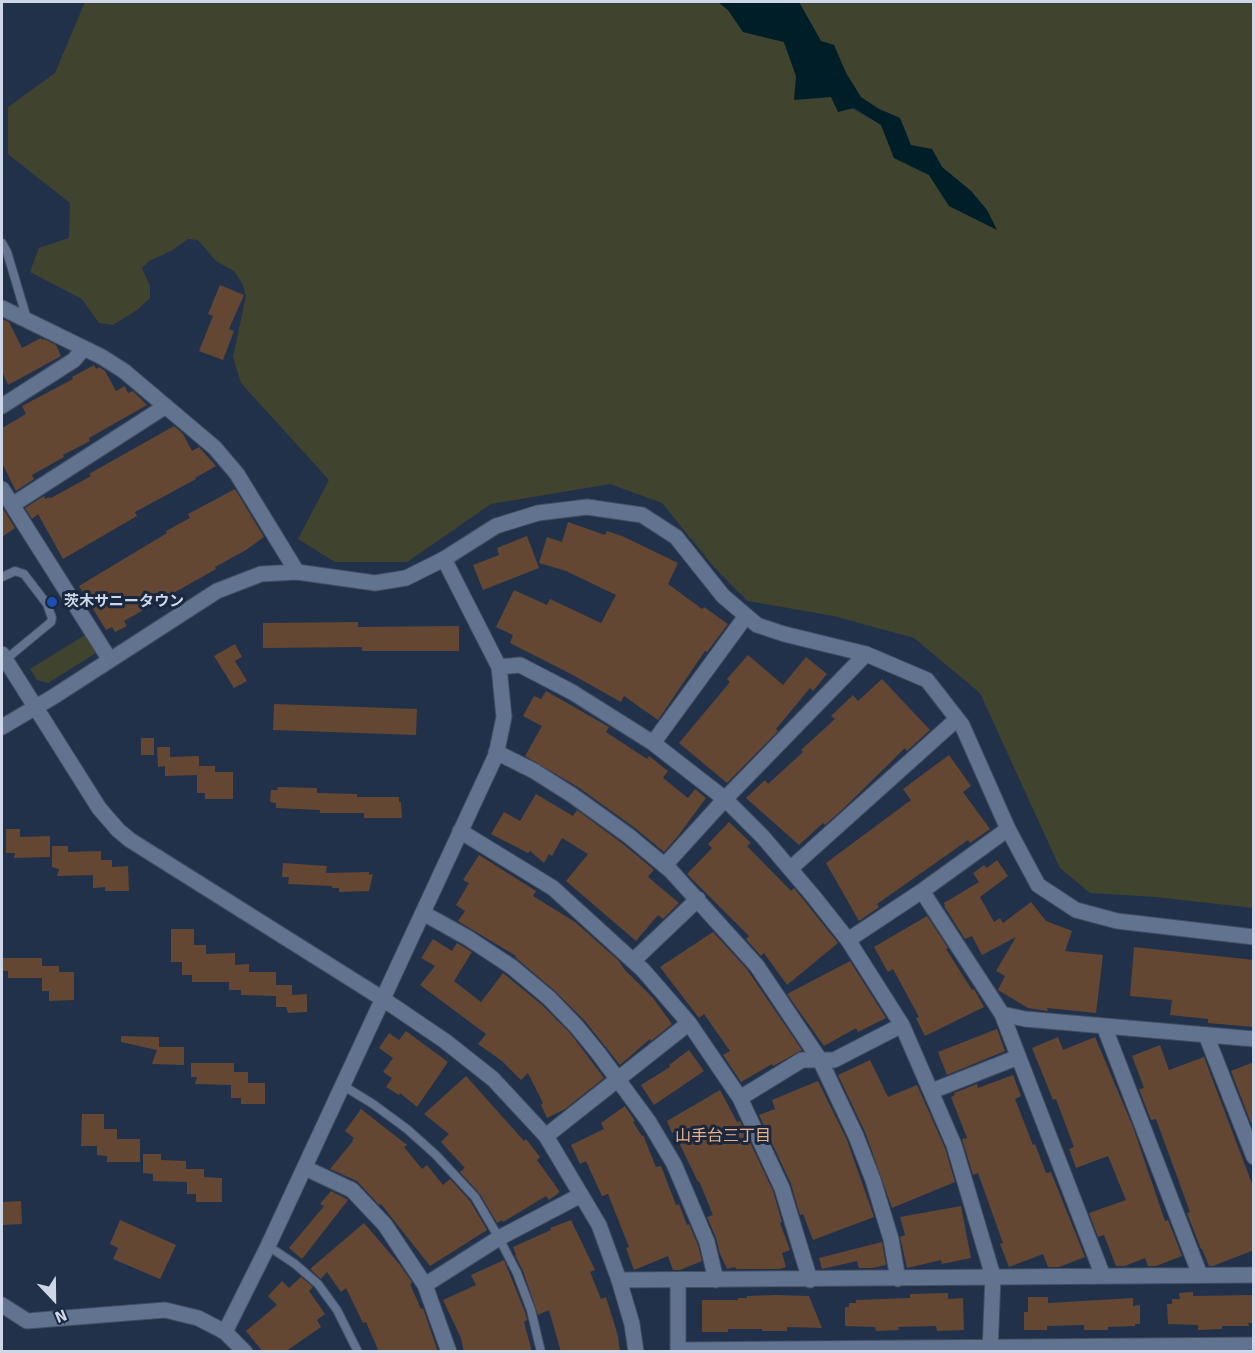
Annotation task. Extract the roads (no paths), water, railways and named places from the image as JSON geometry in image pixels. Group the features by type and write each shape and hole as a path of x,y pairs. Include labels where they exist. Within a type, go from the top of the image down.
{"street":[{"path":"2,308 84,348 124,371 215,448 237,474 297,572"},
{"path":"2,406 74,360 84,348"},
{"path":"12,505 166,406"},
{"path":"2,489 110,660"},
{"path":"2,727 217,591 261,573 297,572 375,583 406,578 444,559 496,526 538,513 587,507 642,515 675,537 723,596 757,625 866,654 927,680 957,719 1008,828 1038,885 1076,910 1117,921 1254,937"},
{"path":"225,1332 305,1168 496,752 504,717 499,667 444,559"},
{"path":"653,743 746,616"},
{"path":"665,865 725,798 866,654"},
{"path":"3,657 99,808 118,830 130,840 383,999 445,1041 493,1079 546,1136 599,1225 632,1324 636,1352"},
{"path":"499,667 520,665 572,692 653,743 725,798 763,837 848,940 902,1025 954,1145 993,1276 990,1349"},
{"path":"790,869 957,719"},
{"path":"496,752 534,771 572,795 665,865 757,966 820,1060 856,1136 873,1180 891,1239 898,1278"},
{"path":"848,940 922,891 1008,828"},
{"path":"460,831 553,888 633,961 689,1023 740,1098 782,1188 810,1280"},
{"path":"922,891 1002,1014 1103,1276"},
{"path":"633,961 698,899"},
{"path":"423,913 468,938 512,967 549,998 577,1027 619,1079 650,1122 674,1164 707,1242 716,1280"},
{"path":"1002,1014 1025,1019 1254,1039"},
{"path":"546,1136 689,1023"},
{"path":"740,1098 802,1060 834,1060 902,1025"},
{"path":"1104,1026 1200,1275"},
{"path":"1206,1035 1254,1157"},
{"path":"932,1090 1018,1057"},
{"path":"305,1168 352,1190 385,1225 425,1285 449,1352"},
{"path":"425,1285 499,1238 581,1195"},
{"path":"619,1280 1254,1275"},
{"path":"678,1280 678,1351 1254,1346"},
{"path":"2,1305 27,1321 165,1310 198,1318 225,1332 245,1352"}],"lane":[{"path":"2,243 7,252 28,320"},
{"path":"2,577 10,572 24,573 52,614 51,622 3,657"},
{"path":"342,1085 407,1129 436,1155 475,1197 517,1274 531,1310 541,1352"},
{"path":"268,1246 295,1264 318,1284 337,1310 357,1352"}],"water":[{"path":"718,2 799,2 821,41 834,45 846,73 861,97 879,109 900,118 911,145 932,149 942,167 971,191 987,210 997,230 949,206 929,175 894,158 881,125 854,108 838,112 831,97 794,100 796,76 784,42 743,32 728,10"}],"place":[{"name":"茨木サニータウン","path":"52,602"}],"district":[{"name":"山手台三丁目","path":"723,1137"}]}
